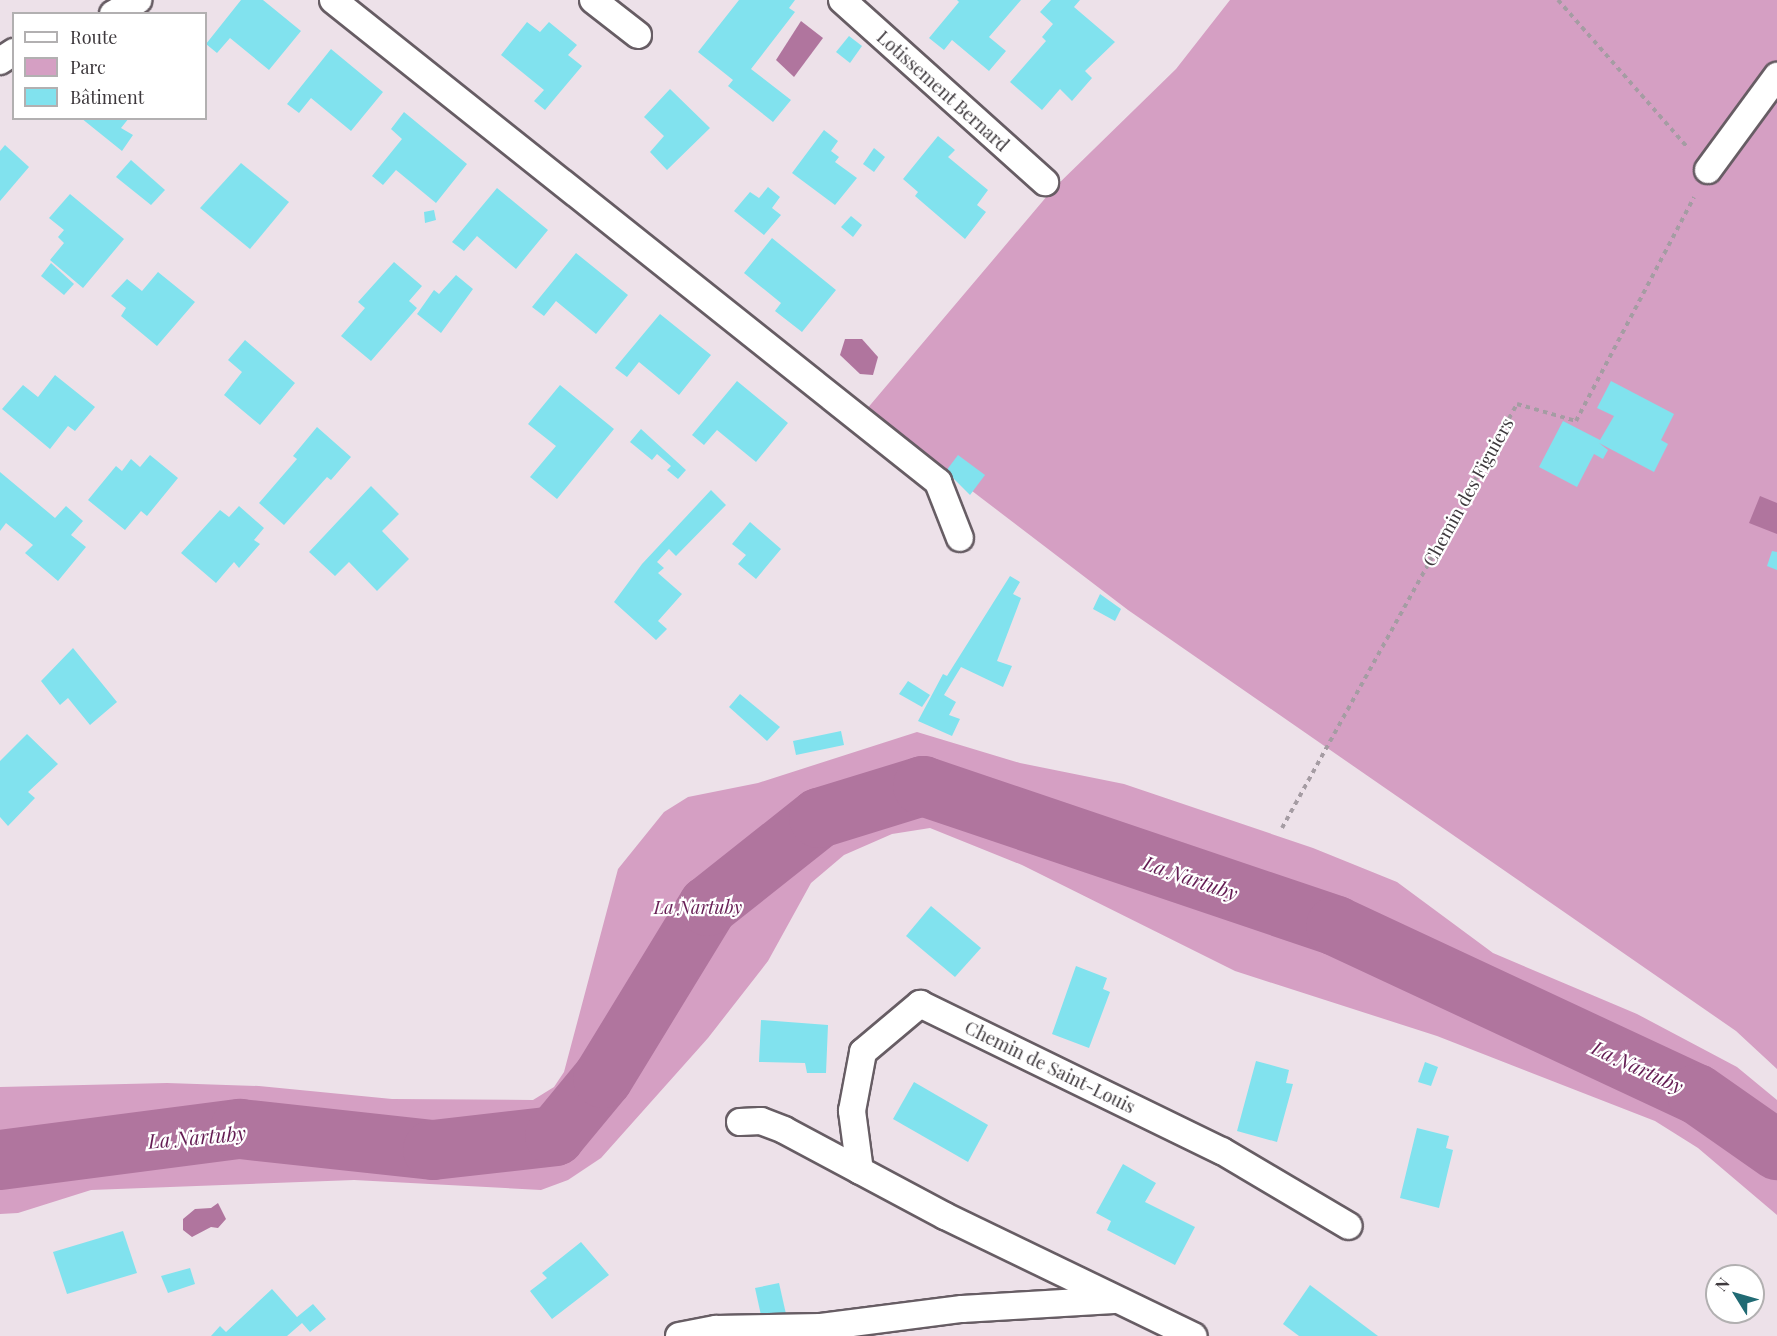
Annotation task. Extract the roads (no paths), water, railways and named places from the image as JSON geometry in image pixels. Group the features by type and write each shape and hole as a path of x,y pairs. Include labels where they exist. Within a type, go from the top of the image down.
{"street":[{"path":"117,12 138,0"},
{"path":"333,0 938,482 960,538"},
{"path":"593,0 638,35"},
{"name":"Lotissement Bernard","path":"842,0 1045,182"},
{"path":"1708,170 1777,76"},
{"name":"Chemin de Saint-Louis","path":"860,1171 852,1111 863,1052 920,1004 1222,1151 1349,1226"},
{"path":"740,1122 761,1121 784,1130 860,1171 1193,1336"},
{"path":"679,1336 716,1329 819,1332 962,1309 1118,1300"}],"waterway":[{"name":"La Nartuby","path":"0,1160 240,1129 433,1150 555,1136 603,1078 708,906 819,818 923,786 1336,926 1697,1094 1777,1150"}]}
